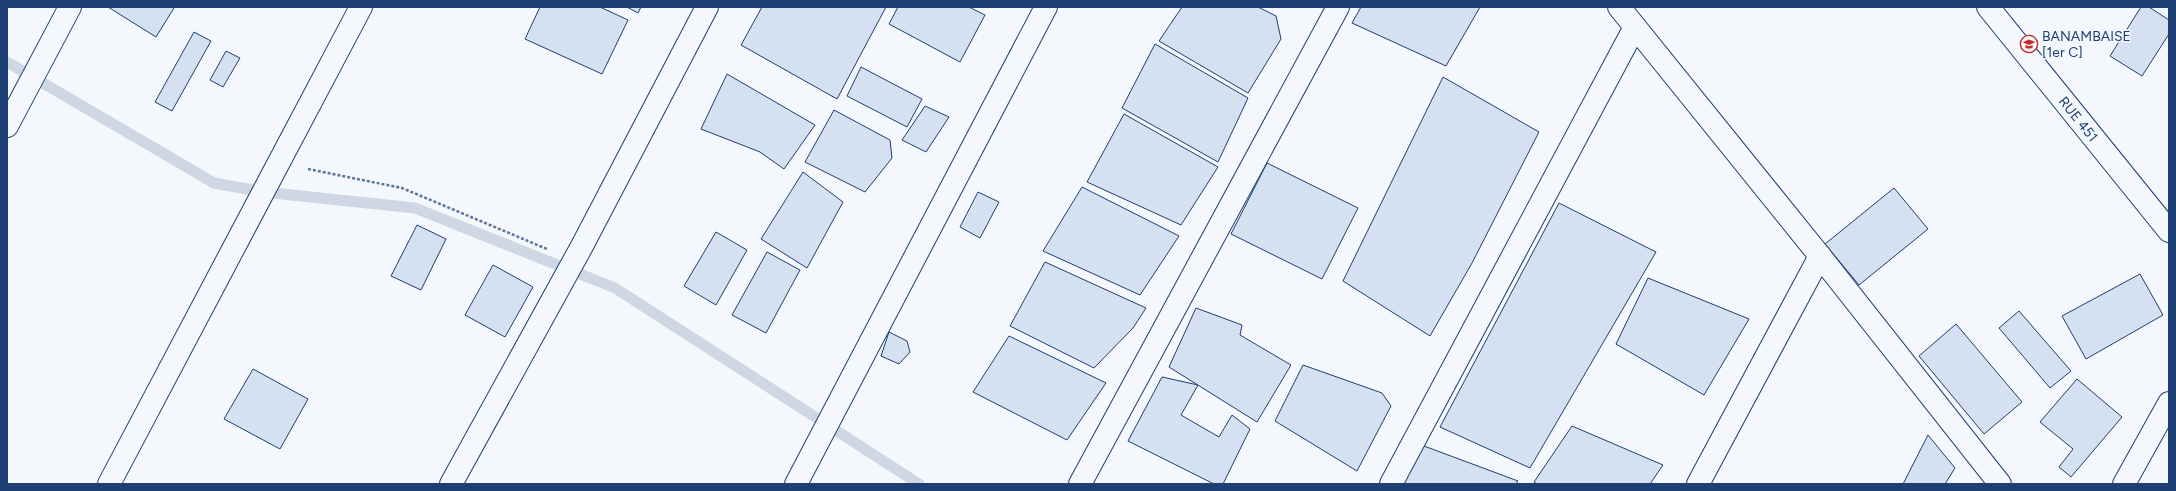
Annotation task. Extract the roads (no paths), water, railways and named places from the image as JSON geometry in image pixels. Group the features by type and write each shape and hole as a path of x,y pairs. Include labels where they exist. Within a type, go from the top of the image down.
{"street":[{"path":"7,126 70,7"},
{"path":"109,484 361,7"},
{"path":"451,484 578,254 707,7"},
{"path":"796,484 1046,7"},
{"path":"1080,484 1338,7"},
{"path":"1619,7 1820,256 2000,484"},
{"name":"RUE 451","path":"1988,7 2169,231"},
{"path":"1392,484 1635,27"},
{"path":"1698,484 1820,256"},
{"path":"2124,484 2169,403"}],"waterway":[{"path":"7,62 214,183 263,192 415,208 615,288 919,484"}],"place":[{"name":"BANAMBAISE [1er C]","path":"2029,44"}]}
